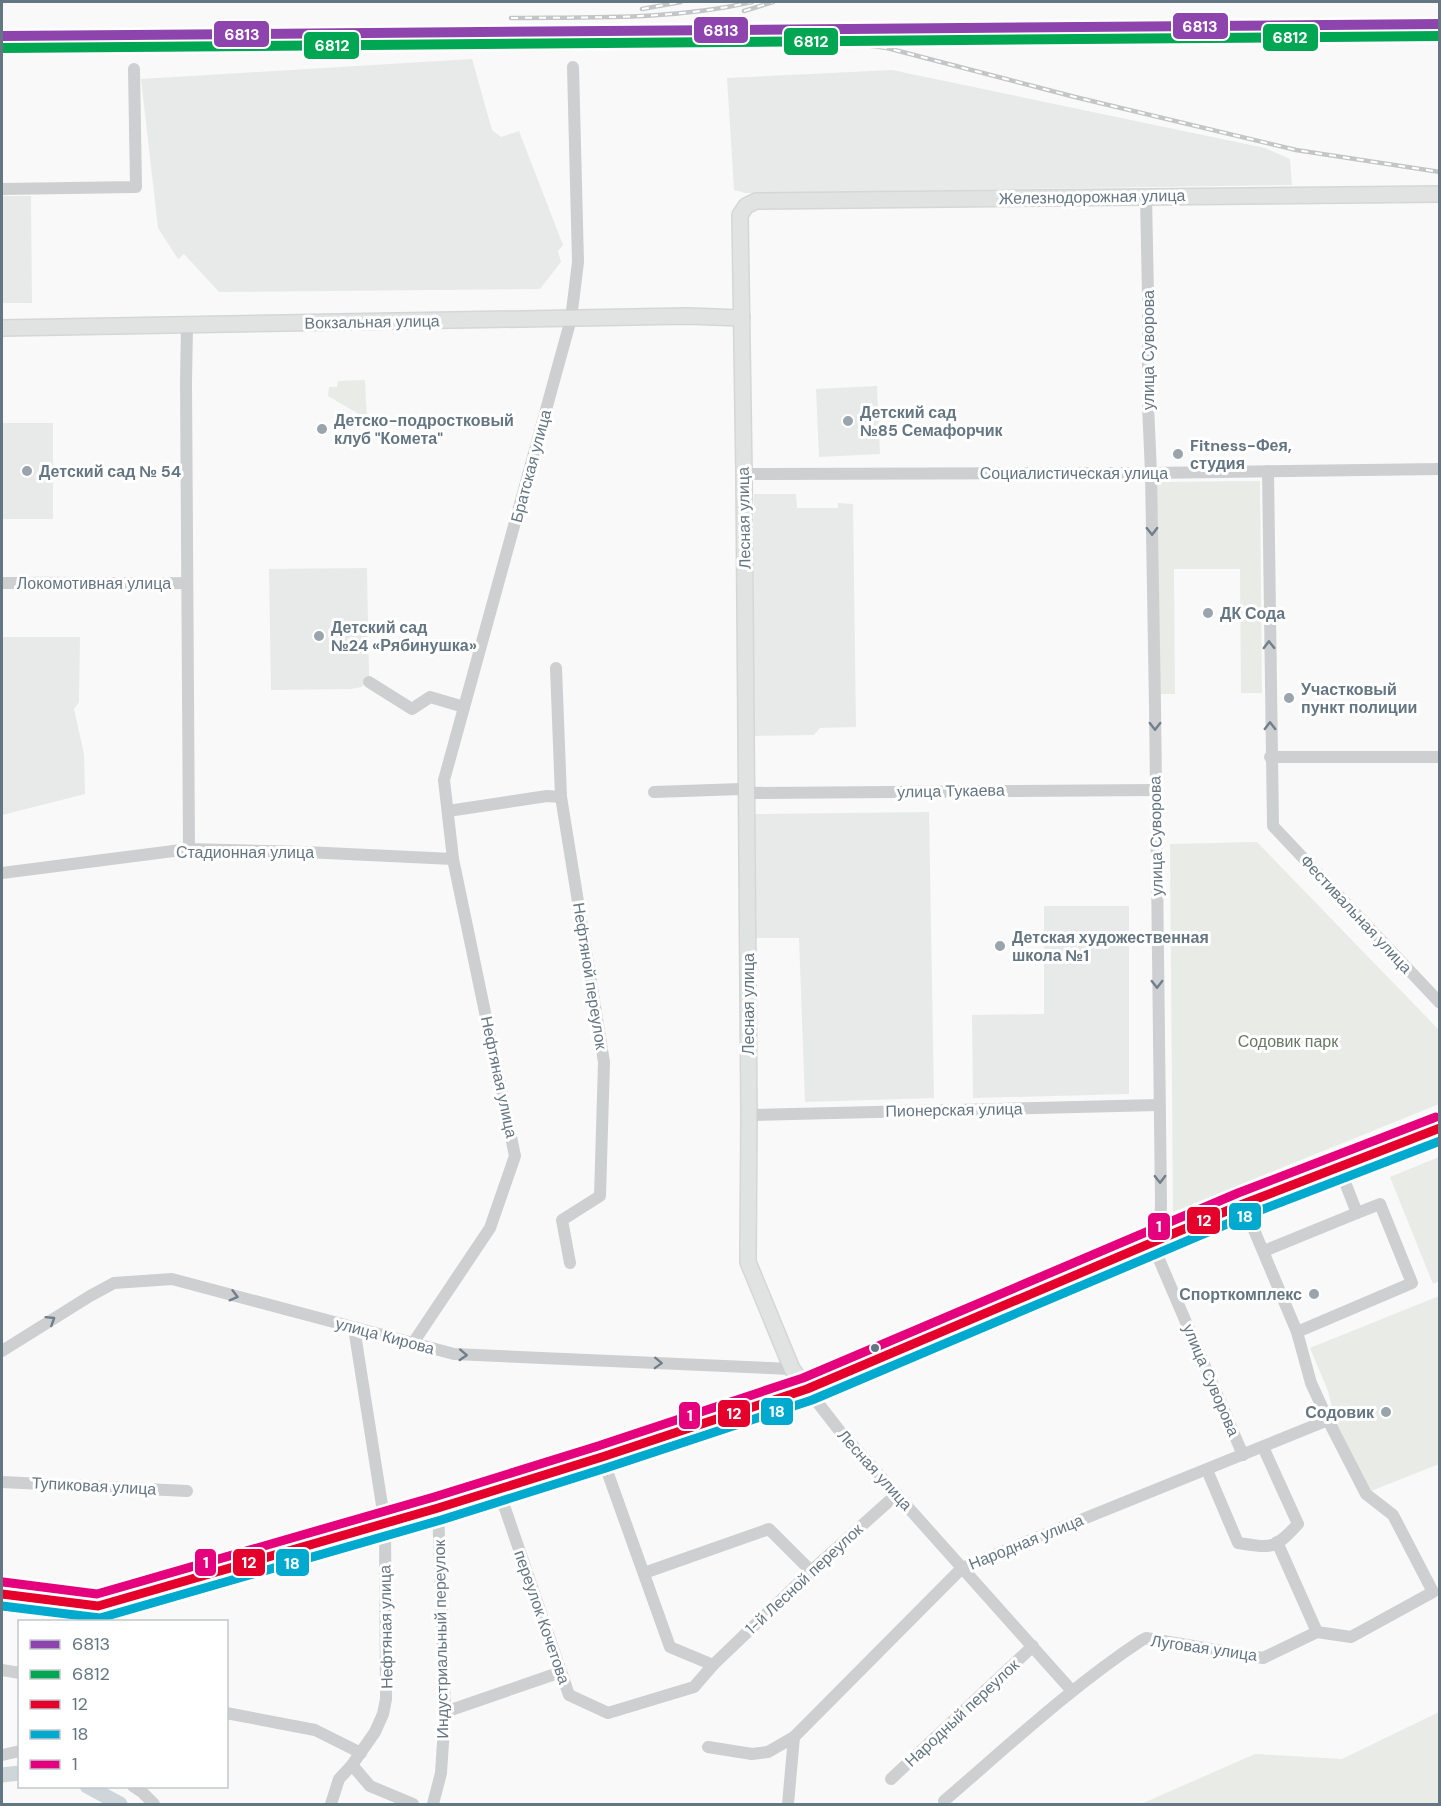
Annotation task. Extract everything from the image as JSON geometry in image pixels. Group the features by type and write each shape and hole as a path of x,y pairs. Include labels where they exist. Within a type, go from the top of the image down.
{"main road":[{"name":"Железнодорожная улица","path":"746,206 756,201 1440,194"},
{"name":"Лесная улица","path":"746,206 740,215 747,793 748,1262 792,1369 807,1389"},
{"name":"Вокзальная улица","path":"2,328 687,316 742,318"},
{"path":"2,1594 99,1605 385,1524 602,1457 807,1389 1161,1236 1440,1128"}],"street":[{"name":"Братская улица","path":"453,859 444,780 571,319 578,262 573,67"},
{"path":"2,189 136,187 134,69"},
{"name":"улица Суворова","path":"1146,196 1161,1236 1244,1455"},
{"path":"188,326 189,849"},
{"name":"Социалистическая улица","path":"744,474 1151,473 1440,469"},
{"path":"1268,471 1270,757 1440,757"},
{"name":"Локомотивная улица","path":"2,582 187,583"},
{"name":"Нефтяной переулок","path":"556,668 561,797 604,1062 600,1196 561,1220 570,1263"},
{"path":"369,682 412,709 430,697 464,707"},
{"name":"Фестивальная улица","path":"1270,757 1273,826 1440,1003"},
{"name":"улица Тукаева","path":"654,792 741,789 747,793 1155,790"},
{"path":"448,811 547,796 561,797"},
{"name":"Стадионная улица","path":"2,873 189,849 453,859"},
{"name":"Нефтяная улица","path":"413,1343 490,1228 515,1156 453,859"},
{"name":"Пионерская улица","path":"749,1115 1158,1105"},
{"path":"1339,1167 1356,1213"},
{"path":"1244,1204 1297,1332 1311,1383 1328,1420 1366,1494 1393,1515 1433,1592 1351,1637 1317,1632 1277,1542"},
{"path":"1264,1251 1380,1204 1412,1283 1297,1332"},
{"name":"улица Кирова","path":"2,1351 114,1283 172,1279 454,1354 792,1369"},
{"name":"Нефтяная улица","path":"331,1804 339,1779 352,1765 375,1732 383,1714 386,1699 385,1524 354,1328"},
{"name":"Лесная улица","path":"807,1389 839,1430 1072,1691"},
{"name":"Народная улица","path":"708,1747 752,1754 768,1752 794,1737 962,1568 1328,1420"},
{"path":"1207,1470 1238,1543 1267,1547 1284,1539 1298,1524 1263,1447"},
{"path":"602,1457 670,1647 712,1665"},
{"name":"Тупиковая улица","path":"2,1482 187,1491"},
{"name":"переулок Кочетова","path":"498,1488 569,1695 608,1713 694,1687 712,1665"},
{"name":"1-й Лесной переулок","path":"712,1665 811,1571 897,1494"},
{"name":"Индустриальный переулок","path":"433,1804 441,1773 445,1712 438,1508"},
{"path":"644,1573 769,1529 811,1571"},
{"name":"Луговая улица","path":"944,1801 1072,1691 1106,1664 1146,1638 1263,1658 1317,1632"},
{"name":"Народный переулок","path":"891,1779 1033,1646"},
{"path":"2,1670 18,1673"},
{"path":"445,1712 561,1672"},
{"path":"228,1713 315,1730 361,1753"},
{"path":"788,1804 794,1737"},
{"path":"2,1755 18,1751"},
{"path":"352,1765 370,1786 413,1804"},
{"path":"136,1788 154,1804"}],"shaded area":[{"path":"472,59 492,130 501,137 519,131 563,245 558,251 561,262 540,289 219,292 184,254 178,259 158,228 141,79"},
{"path":"892,70 1265,148 1290,159 1292,185 745,193 734,190 727,78"},
{"path":"2,196 31,196 32,303 2,303"},
{"name":"Детский сад №85 Семафорчик","path":"877,386 880,454 819,457 816,389"},
{"name":"Детский сад № 54","path":"2,423 53,423 53,519 2,519"},
{"path":"754,494 796,494 797,508 838,508 838,503 853,504 856,727 820,728 814,735 754,736"},
{"name":"Детский сад №24 «Рябинушка»","path":"367,568 369,677 362,687 271,690 269,569"},
{"path":"2,637 80,637 79,702 74,709 84,754 85,794 2,815"},
{"path":"929,812 934,1098 805,1102 799,938 755,938 754,814"},
{"path":"1044,906 1129,906 1129,1094 973,1098 972,1015 1044,1014"}],"green space":[{"path":"365,380 367,419 328,396 329,387 337,387 338,381"},
{"path":"1260,481 1262,693 1241,693 1240,569 1174,569 1175,694 1157,694 1156,482"},
{"name":"Содовик парк","path":"1257,842 1439,1030 1439,1104 1173,1212 1170,844"},
{"path":"1439,1157 1439,1281 1433,1284 1390,1177"},
{"name":"Содовик","path":"1439,1296 1439,1464 1371,1491 1338,1432 1328,1391 1310,1348"},
{"path":"1439,1712 1439,1804 1141,1804 1255,1754 1342,1759"}],"waterway":[{"path":"2,1775 18,1773"},
{"path":"91,1788 120,1804"}],"railway":[{"path":"642,9 681,2"},
{"path":"511,18 662,15 752,2"},
{"path":"744,11 773,2"},
{"path":"713,30 772,33 887,48 1075,97 1296,150 1440,172"}],"transit line":[{"name":"6813","path":"2,36 1440,24"},
{"name":"6812","path":"2,48 1440,36"},
{"name":"1","path":"3,1582 97,1594 434,1497 598,1446 803,1378 1238,1193 1436,1117"},
{"name":"12","path":"2,1594 98,1606 438,1508 602,1457 807,1389 1243,1204 1440,1128"},
{"name":"18","path":"2,1606 100,1618 441,1520 606,1468 812,1400 1248,1215 1440,1141"}],"place":[{"name":"Детский сад №85 Семафорчик","path":"848,421"},
{"name":"Детско-подростковый клуб \"Комета\"","path":"322,429"},
{"name":"Fitness-Фея, студия","path":"1178,454"},
{"name":"Детский сад № 54","path":"27,471"},
{"name":"ДК Сода","path":"1208,613"},
{"name":"Детский сад №24 «Рябинушка»","path":"319,636"},
{"name":"Участковый пункт полиции","path":"1289,698"},
{"name":"Детская художественная школа №1","path":"1000,946"},
{"name":"Спорткомплекс","path":"1314,1294"},
{"name":"Содовик","path":"1386,1412"}]}
